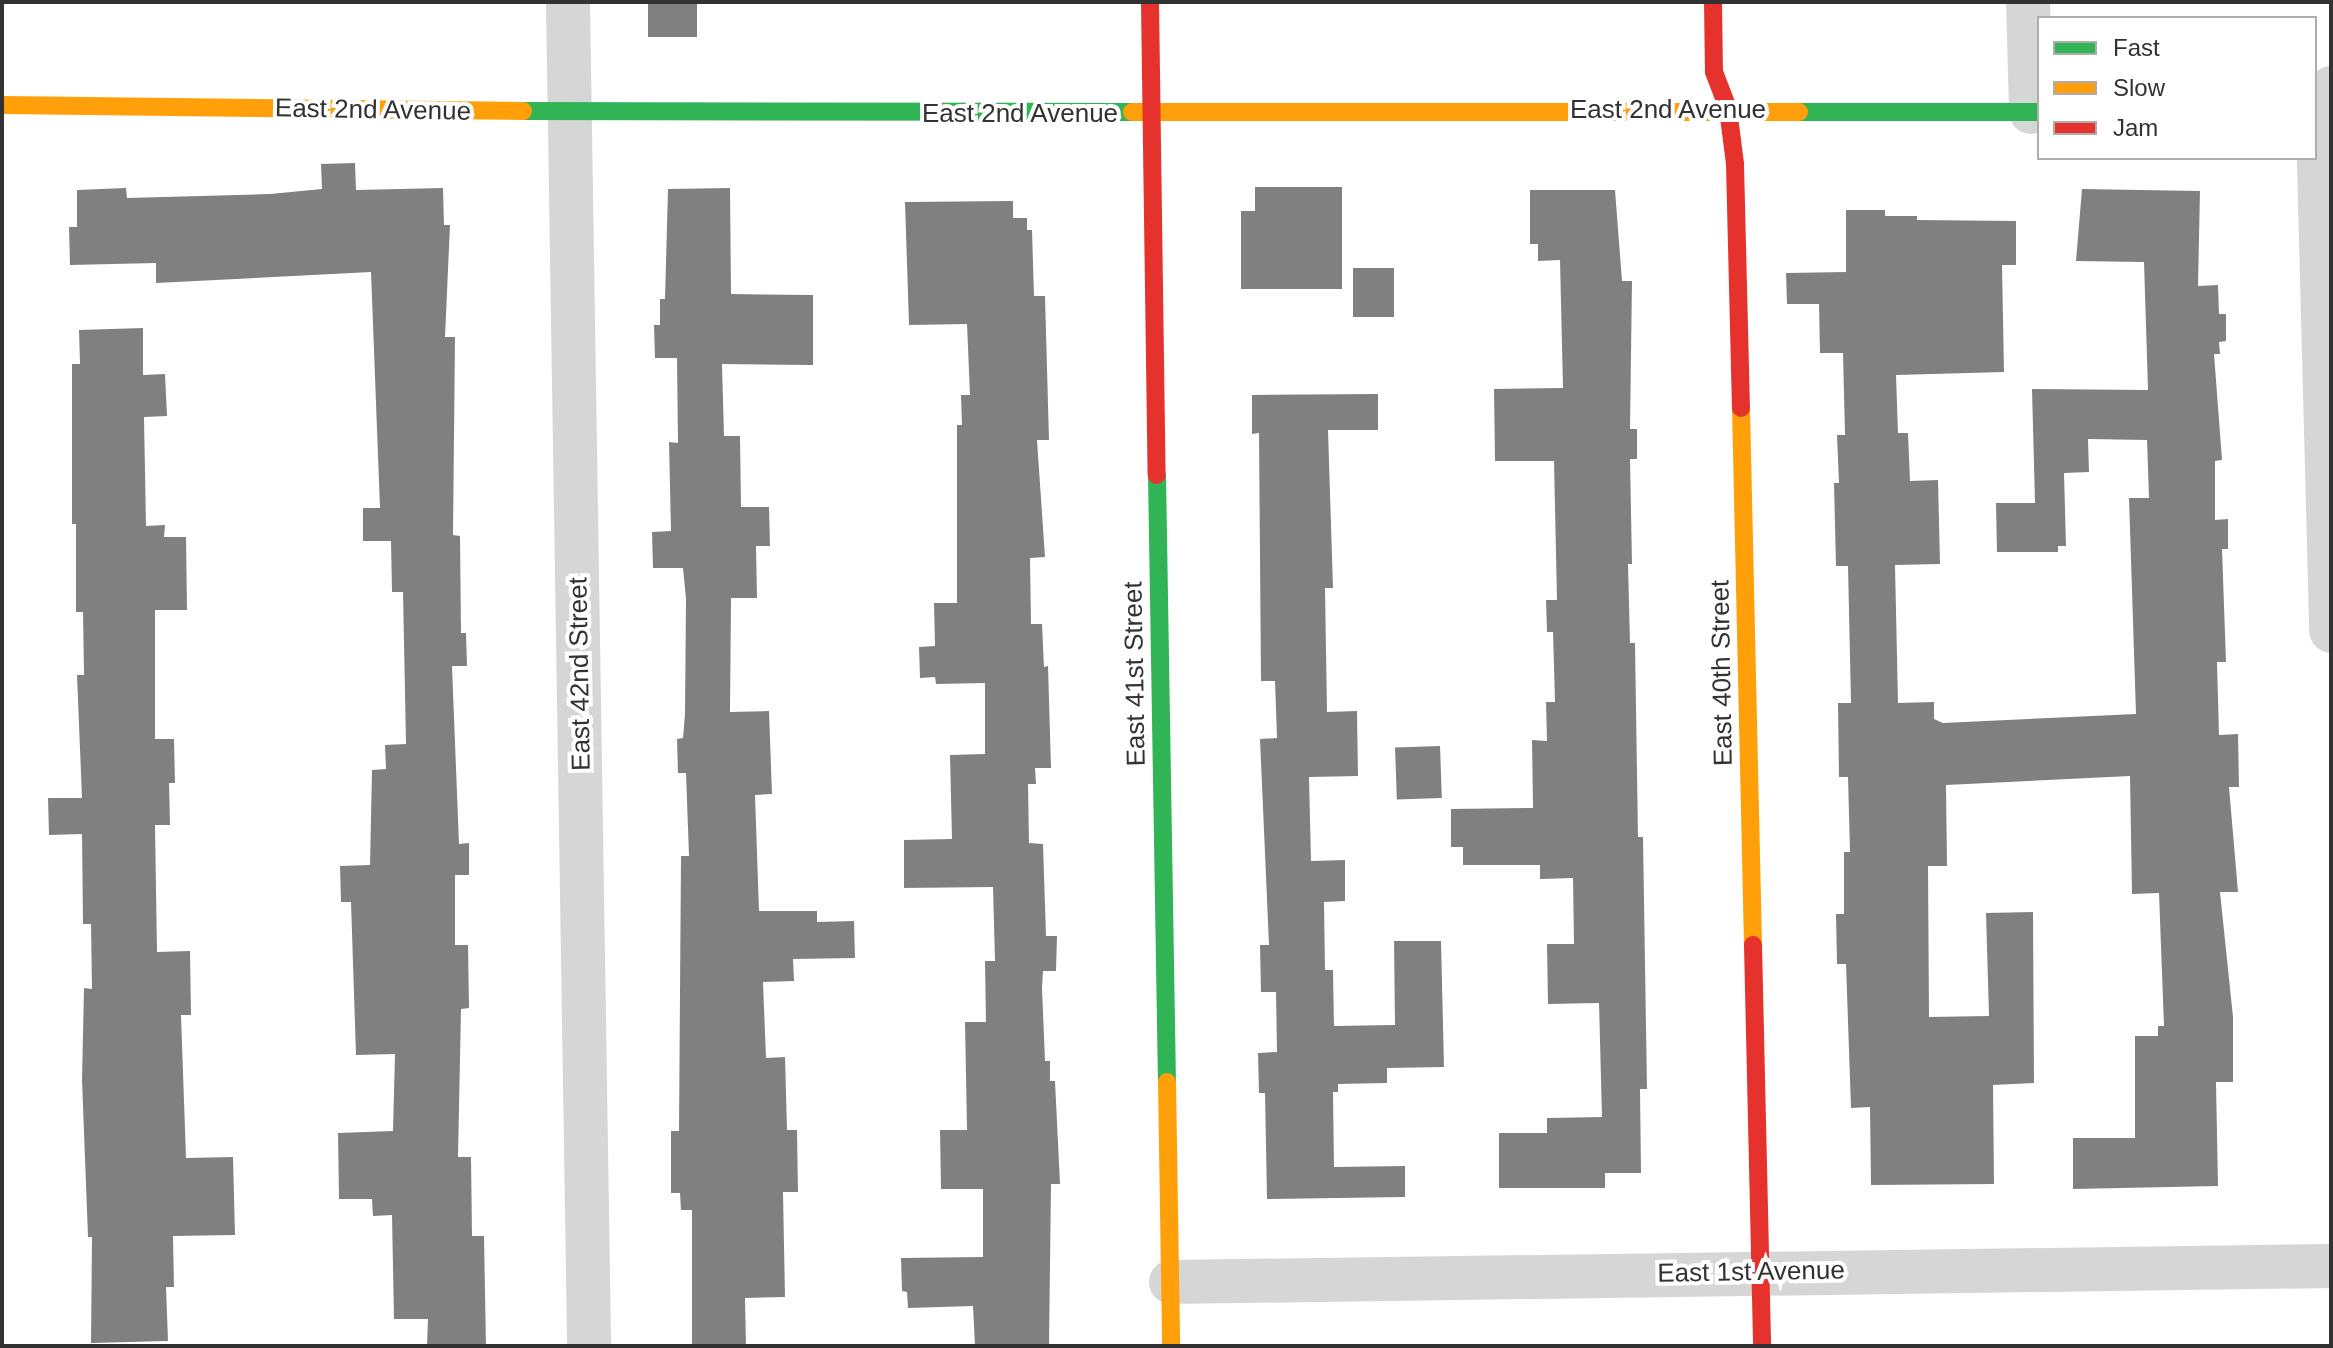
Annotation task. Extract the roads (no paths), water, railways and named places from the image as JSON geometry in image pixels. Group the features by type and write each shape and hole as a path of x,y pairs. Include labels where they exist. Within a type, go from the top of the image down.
{"street":[{"name":"East 42nd Street","path":"568,2 589,1346"},
{"name":"East 41st Street","path":"1150,2 1171,1346"},
{"name":"East 40th Street","path":"1713,2 1714,72 1728,109 1735,164 1762,1346"},
{"path":"2028,2 2035,112"},
{"name":"East 2nd Avenue","path":"2,105 571,112 1153,114 1728,109 2035,112"},
{"path":"2325,108 2319,164 2331,631"},
{"name":"East 1st Avenue","path":"1171,1282 2331,1266"}]}
